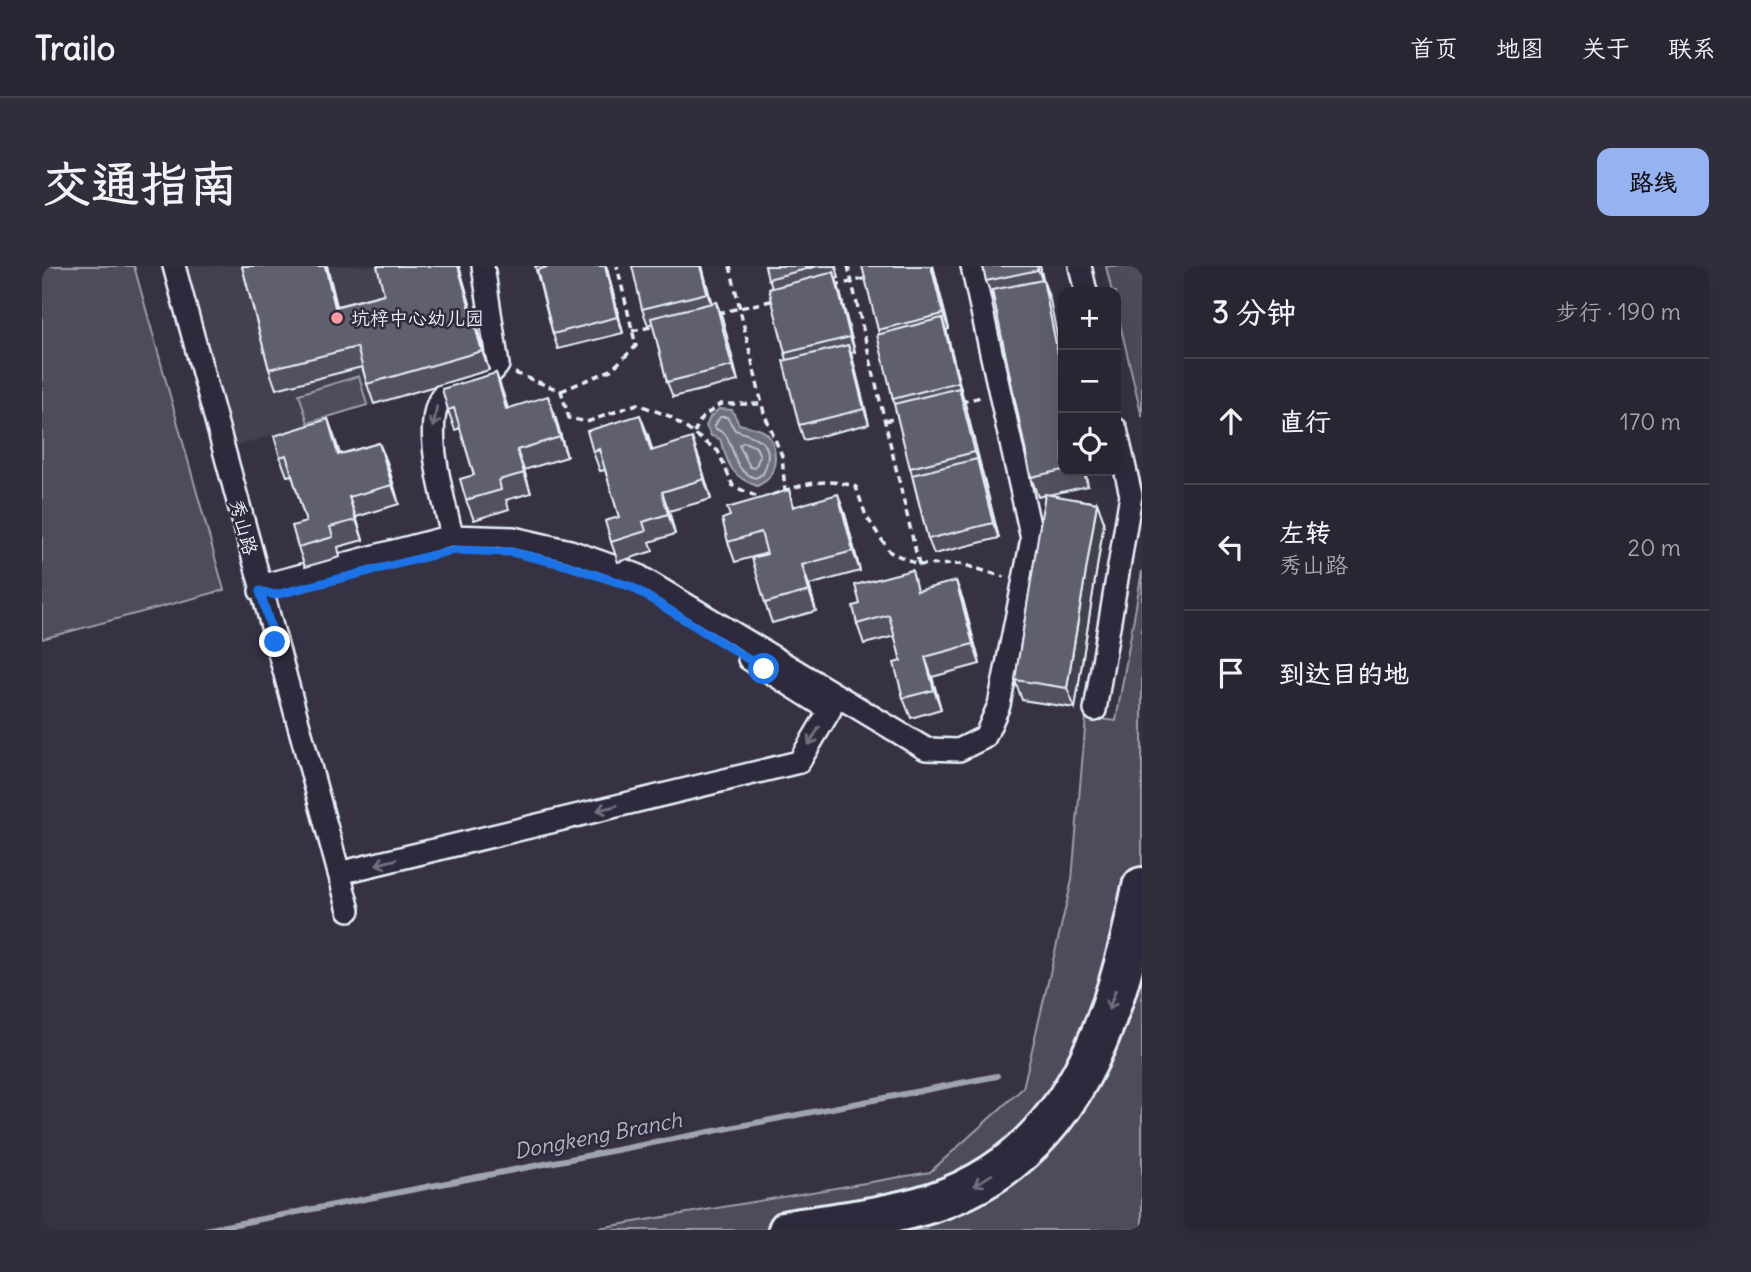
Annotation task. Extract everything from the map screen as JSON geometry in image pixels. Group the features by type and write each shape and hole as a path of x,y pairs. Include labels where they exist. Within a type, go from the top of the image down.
{"highway":[{"path":"1129,951 1142,856"},
{"path":"788,1230 933,1202 969,1188 1006,1165 1044,1133 1072,1095 1094,1051 1129,951 1142,887"}],"street":[{"name":"秀山路","path":"174,266 260,591 349,910"},
{"path":"452,536 432,423 438,399 450,388 487,379 497,366 483,266"},
{"path":"260,591 272,583 452,536 513,538 570,551 637,575 926,749 959,750 985,737 999,705 1032,539 972,266"},
{"path":"1080,266 1085,287"},
{"path":"1095,710 1130,495 1121,453"},
{"path":"260,591 275,595 453,550 511,552 566,565 632,587 830,710 799,762 339,873"}],"path":[{"path":"497,366 561,391 611,370 636,346 617,266"},
{"path":"730,266 762,404 782,456 785,491"},
{"path":"848,266 919,565"},
{"path":"827,287 876,276"},
{"path":"713,314 777,299"},
{"path":"632,331 659,325"},
{"path":"561,391 569,418 587,422 637,404 669,416 719,451 733,486 760,500 803,484 837,480 856,487 878,539 890,552 919,565 962,564 1023,583"},
{"path":"949,405 1000,392"},
{"path":"693,433 701,419 720,404 762,404"},
{"path":"885,421 910,414"}],"shaded area":[{"path":"42,266 134,266 224,590 42,639"},
{"name":"坑梓中心幼儿园","path":"187,266 459,266 374,404 236,446"},
{"path":"1106,266 1142,266 1142,417 1121,328 1121,287 1111,287"},
{"path":"359,376 367,405 308,423 299,394"},
{"path":"1142,571 1142,1230 587,1230 930,1172 1023,1088 1072,880 1086,717 1116,721"}],"water":[{"path":"719,409 732,410 739,424 761,430 773,444 773,471 768,479 757,486 736,474 728,462 720,439 711,436 706,426 710,417"}],"building":[{"path":"242,266 325,266 335,307 384,294 377,266 458,266 482,351 367,384 357,347 269,369"},
{"path":"551,266 605,266 617,317 553,334 537,270"},
{"path":"632,266 700,266 707,293 642,309"},
{"path":"765,266 818,266 768,279"},
{"path":"862,266 931,266 943,314 878,330"},
{"path":"983,266 1037,266 1038,270 986,281"},
{"path":"834,272 850,337 785,353 769,289"},
{"path":"1043,280 1058,354 1058,471 1031,477 992,290"},
{"path":"716,302 732,366 667,382 651,318"},
{"path":"942,318 958,382 893,399 877,335"},
{"path":"848,345 864,409 799,425 783,361"},
{"path":"496,373 506,409 548,396 560,437 517,450 524,473 499,480 501,490 466,500 460,479 474,475 454,408 448,410 442,389"},
{"path":"959,388 975,452 910,468 894,404"},
{"path":"640,415 651,451 692,438 704,479 662,492 668,514 643,522 646,531 611,542 605,521 619,517 599,449 593,452 587,431"},
{"path":"328,419 338,455 379,443 392,485 349,497 356,520 330,527 333,537 298,547 292,526 306,522 286,455 280,457 274,436"},
{"path":"977,459 993,523 928,539 912,475"},
{"path":"789,490 793,507 838,494 853,551 802,565 809,591 765,603 752,558 767,554 761,532 728,542 722,519 730,516 727,508"},
{"path":"1045,494 1097,503 1067,688 1015,680"},
{"path":"912,570 917,591 956,581 973,644 925,657 934,690 903,698 894,663 901,661 889,615 857,624 853,606 860,604 855,585"}],"waterway":[{"name":"Dongkeng Branch","path":"205,1230 997,1076"}],"place":[{"name":"坑梓中心幼儿园","path":"337,318"}],"route":[{"path":"275,642 260,591 275,595 453,550 511,552 566,565 632,587 764,669"}]}
